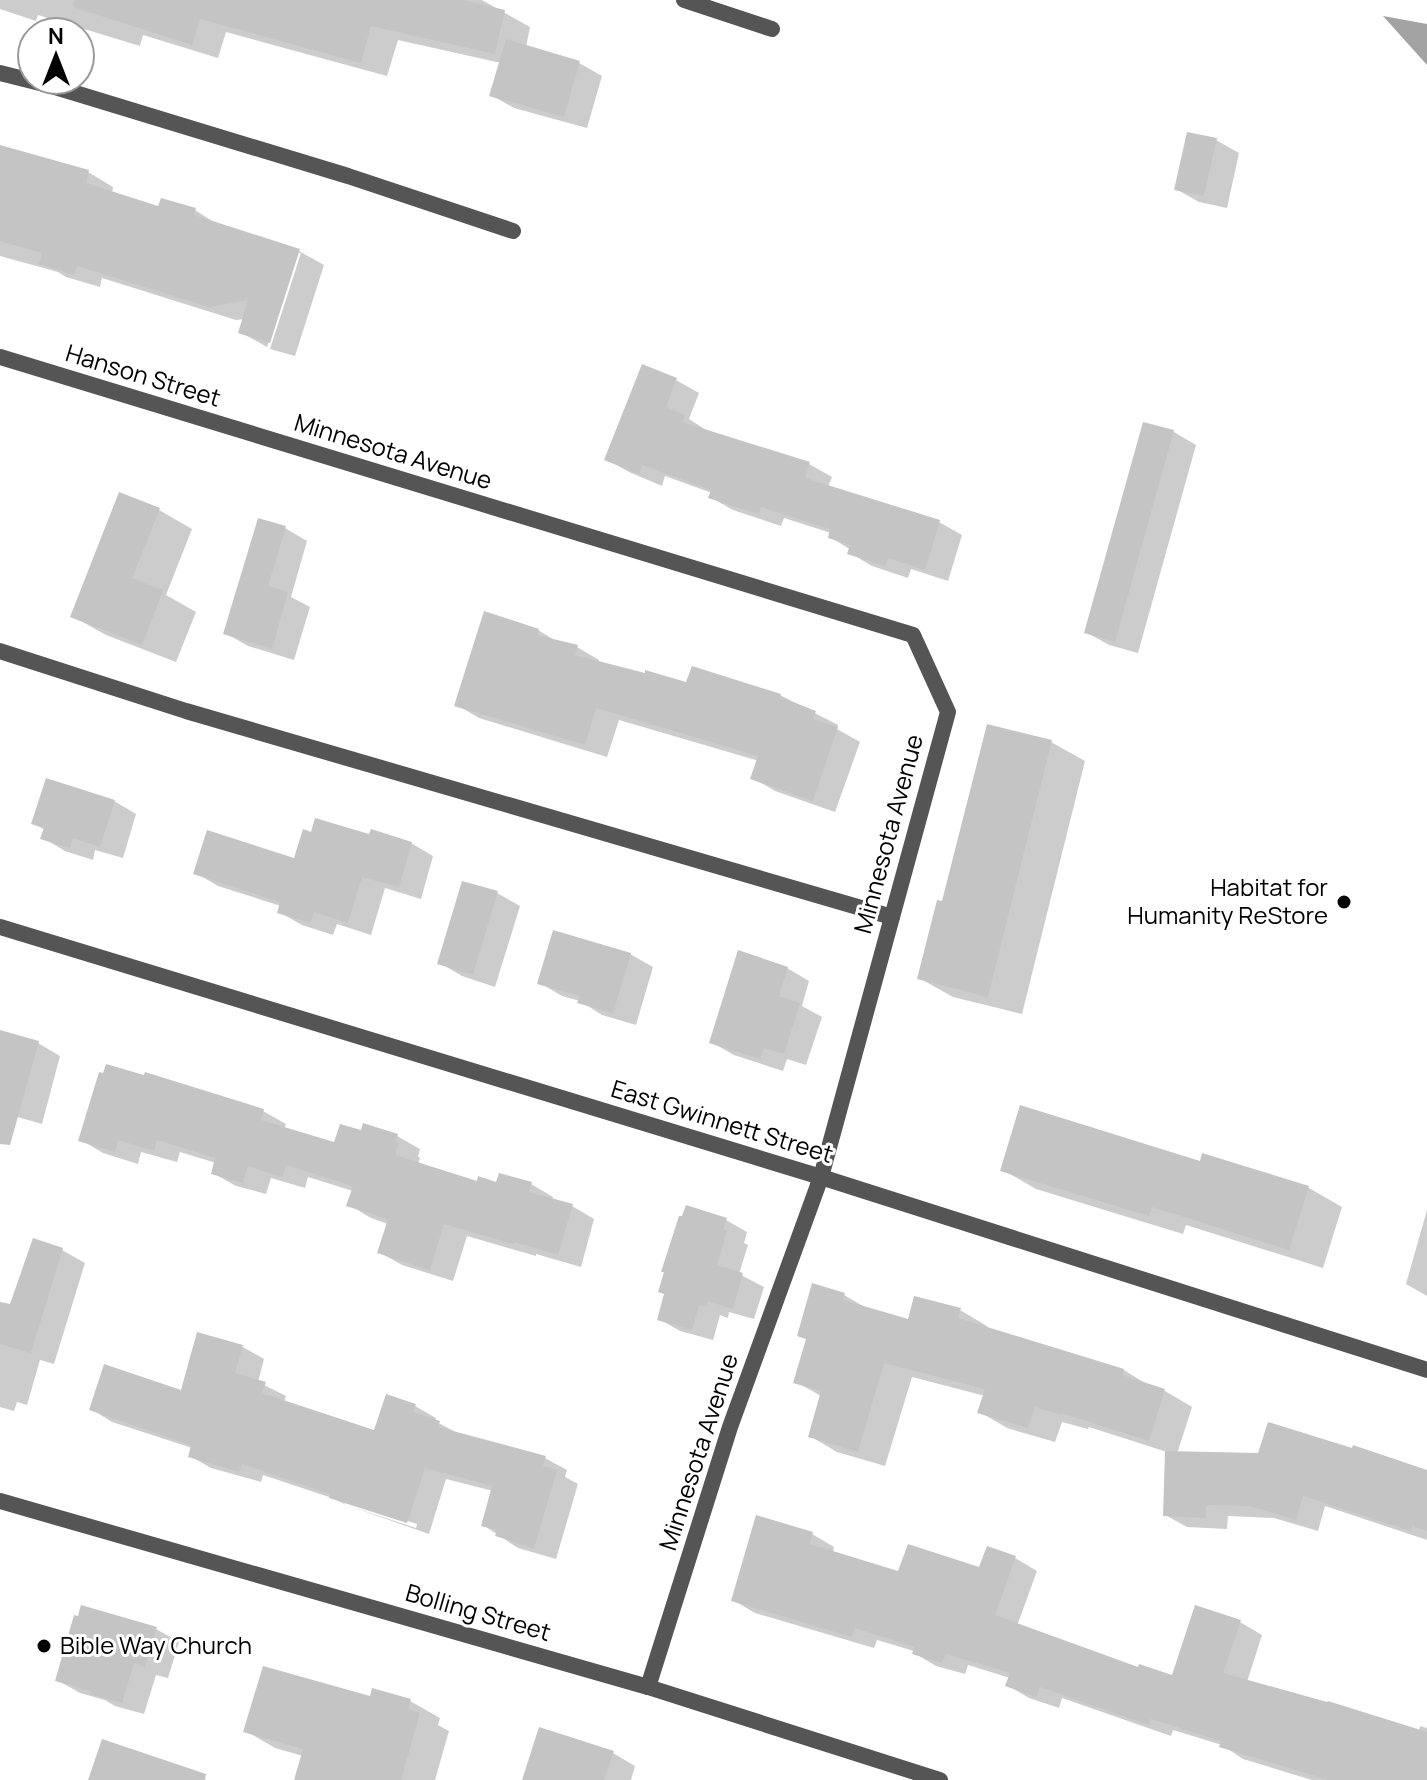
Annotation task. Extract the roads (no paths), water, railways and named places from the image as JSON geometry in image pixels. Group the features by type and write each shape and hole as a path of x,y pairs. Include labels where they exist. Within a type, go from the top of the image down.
{"street":[{"path":"684,0 772,29"},
{"path":"0,73 318,167 513,231"},
{"name":"Hanson Street","path":"0,357 272,441"},
{"name":"Minnesota Avenue","path":"272,441 913,635 948,712 821,1177 730,1427 648,1687"},
{"path":"0,651 186,711 892,917"},
{"name":"East Gwinnett Street","path":"0,927 821,1177 1427,1370"},
{"name":"Bolling Street","path":"0,1501 648,1687 940,1780"}],"place":[{"name":"Habitat for Humanity ReStore","path":"1344,902"},
{"name":"Bible Way Church","path":"44,1646"}]}
